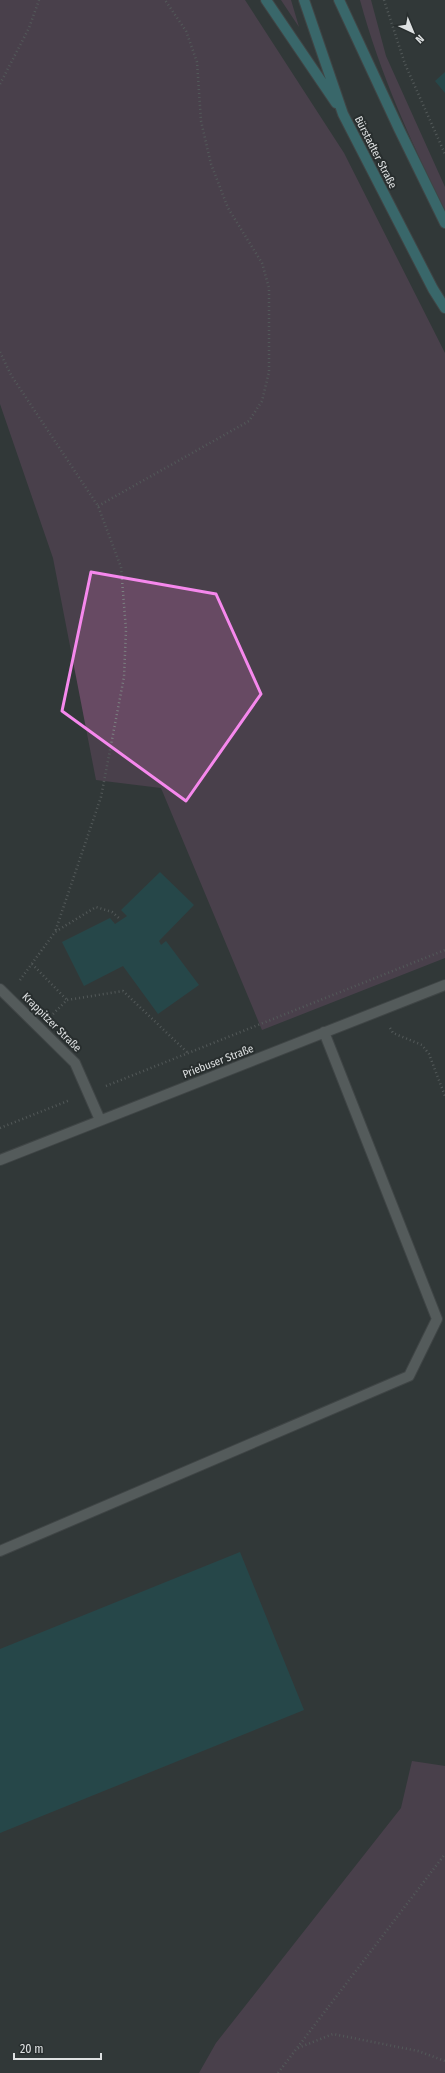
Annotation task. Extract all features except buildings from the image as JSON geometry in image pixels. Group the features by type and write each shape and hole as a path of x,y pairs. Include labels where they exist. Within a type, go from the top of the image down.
{"main road":[{"path":"266,0 343,114"},
{"name":"Bürstadter Straße","path":"304,0 343,114 433,289 445,308"},
{"path":"339,0 445,223"},
{"path":"344,0 348,21"}],"street":[{"name":"Priebuser Straße","path":"0,1160 381,1009 445,986"},
{"name":"Krappitzer Straße","path":"4,993 75,1063 100,1120"},
{"path":"0,1551 409,1376 437,1319 324,1032"}],"path":[{"path":"0,84 28,28 40,0"},
{"path":"98,506 249,421 262,401 269,372 269,288 262,262 228,208 211,164 201,121 197,62 186,32 165,0"},
{"path":"384,0 405,64 445,154"},
{"path":"0,352 11,375 98,506 121,566 126,630 124,677 101,797 56,932 32,964 4,993"},
{"path":"56,932 96,907 112,912 119,918"},
{"path":"0,1128 445,950"},
{"path":"32,964 67,1000"},
{"path":"40,1027 67,1000 123,991 188,1053"},
{"path":"381,1009 393,1033 422,1045 425,1049 445,1096"},
{"path":"278,2073 445,1854"},
{"path":"298,2048 333,2034 418,2051 445,2061"}],"highlighted area":[{"path":"91,572 216,594 261,694 186,801 62,711"}],"shaded area":[{"path":"0,0 245,0 344,153 445,353 445,958 262,1030 161,788 96,780 53,558 0,404"},
{"path":"281,0 291,0 299,27"},
{"path":"360,0 371,0 386,56 445,187 445,210 397,107 377,54"},
{"path":"412,1761 445,1766 445,2073 199,2073 216,2043 401,1808"}]}
